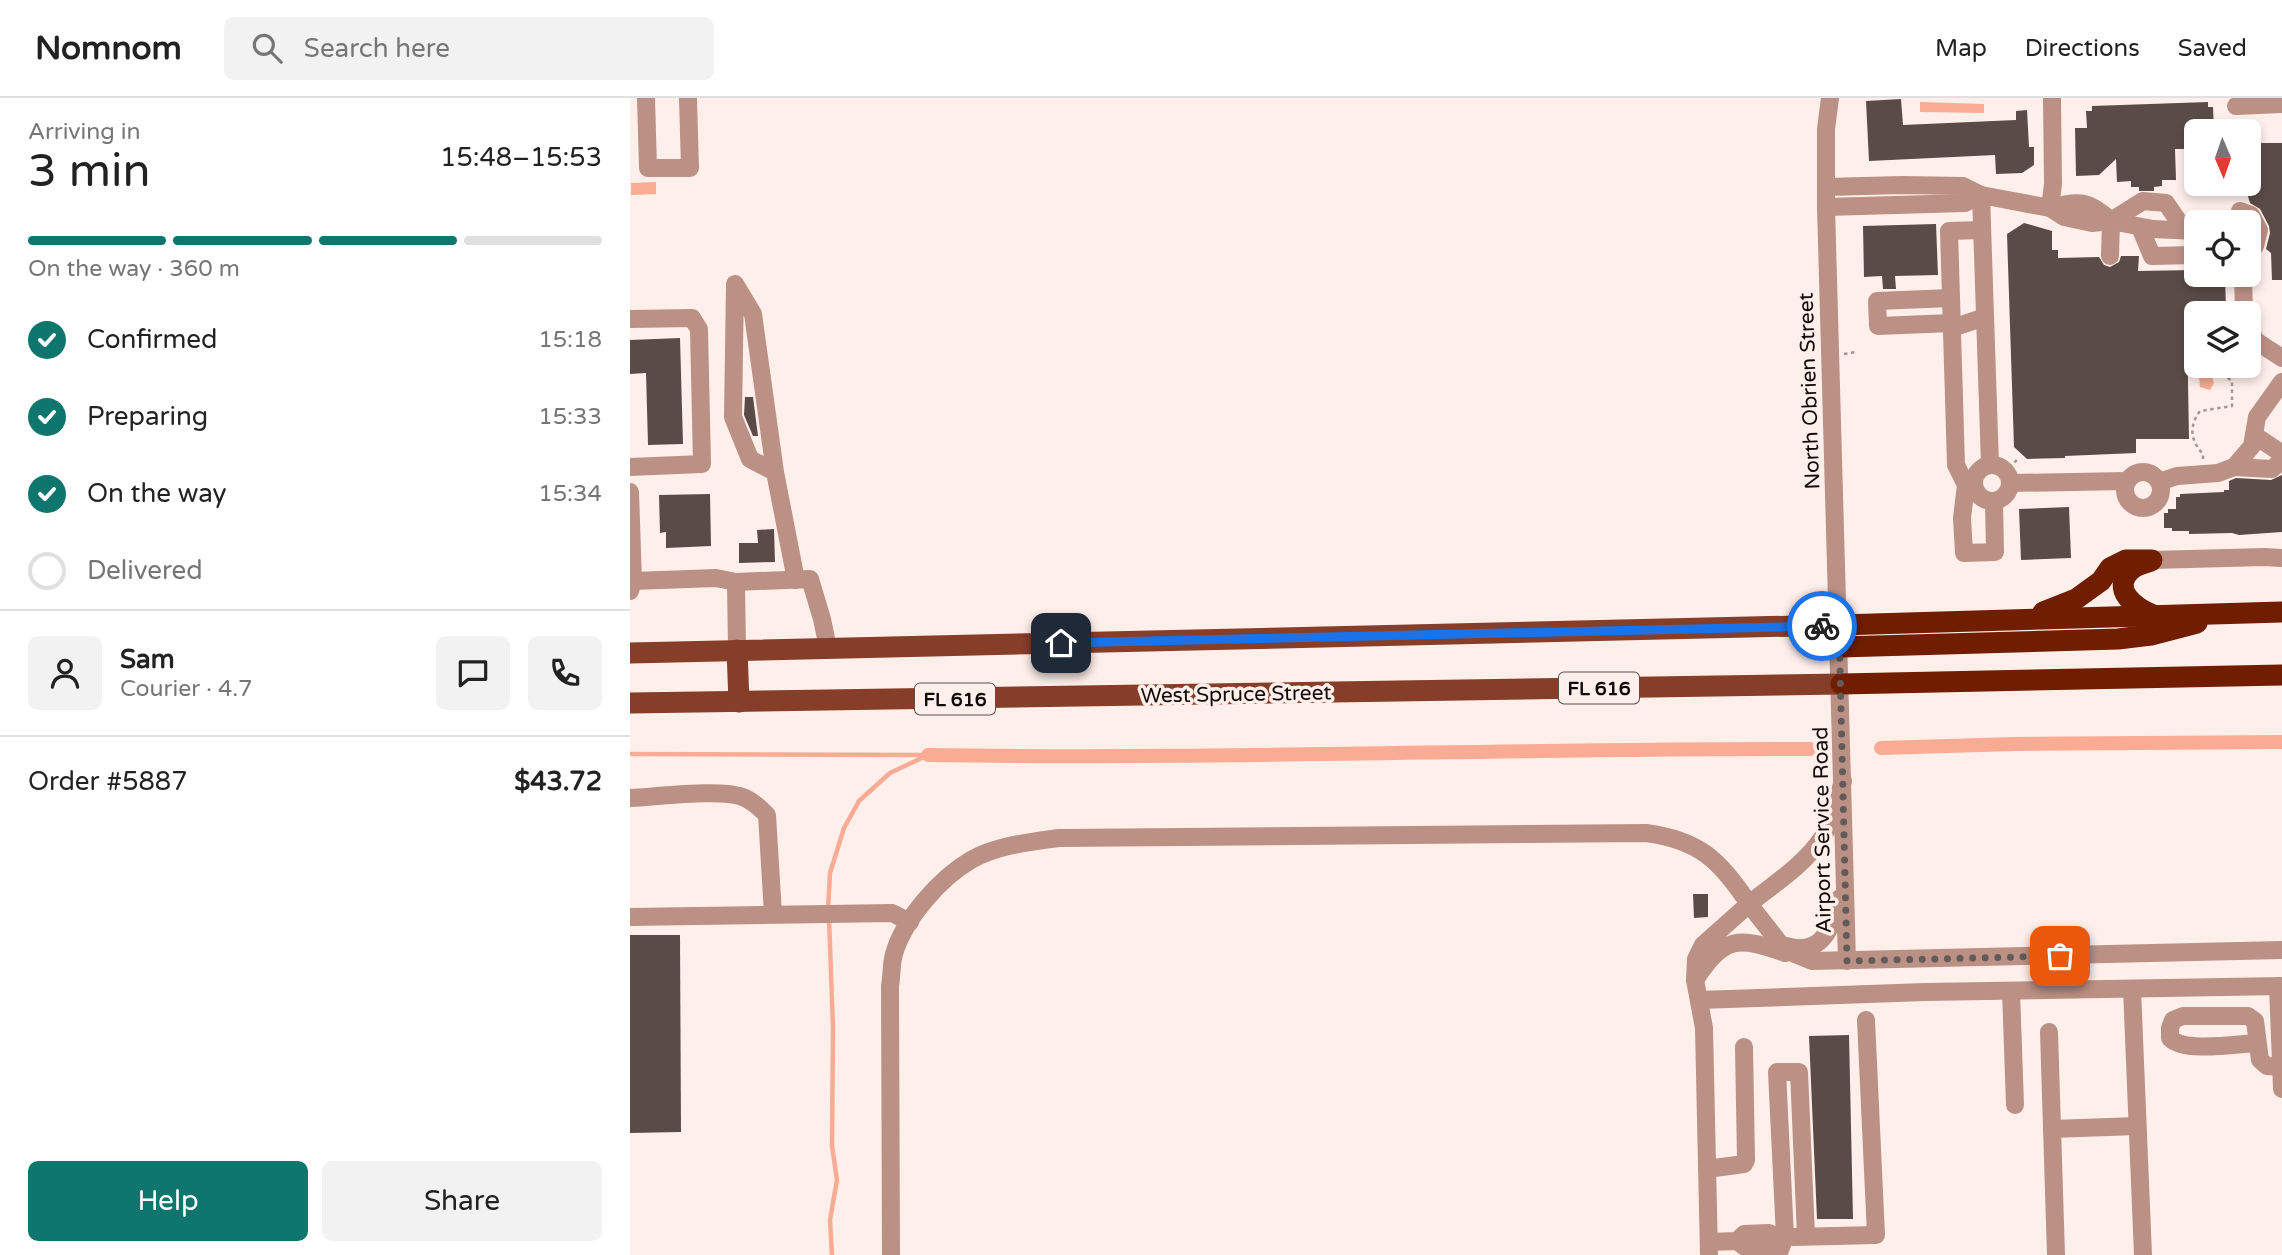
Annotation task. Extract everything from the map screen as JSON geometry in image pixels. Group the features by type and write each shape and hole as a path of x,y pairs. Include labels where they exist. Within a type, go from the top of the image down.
{"highway":[{"path":"2028,618 2076,599 2101,581 2110,568 2126,559 2151,561"},
{"path":"2151,561 2131,569 2124,581 2126,596 2136,608 2153,615"},
{"path":"1839,625 2282,612"},
{"path":"1840,647 2118,639 2151,635 2243,613"},
{"name":"FL 616","path":"1841,684 2282,675"}],"main road":[{"path":"630,653 1839,625"},
{"path":"737,650 739,702"},
{"name":"West Spruce Street","path":"630,703 1841,684"}],"street":[{"path":"646,98 648,168 690,167 688,98"},
{"name":"North Obrien Street","path":"1830,98 1826,128 1826,207 1841,684"},
{"path":"2050,208 2053,184 2052,98"},
{"path":"2236,106 2282,104"},
{"path":"1826,187 1963,186 1980,195 2050,208 2071,202 2097,207 2110,221 2184,230"},
{"path":"1826,207 1965,203 1980,195"},
{"path":"1980,195 1982,230 1985,317 2006,470 2007,494 2003,499 1994,501 1980,497 1956,465 1949,231 1982,230"},
{"path":"2110,221 2143,201 2166,203 2176,219 2184,225"},
{"path":"2110,221 2110,256"},
{"path":"2140,226 2152,256 2184,255"},
{"path":"775,472 750,459 733,417 735,284 752,314 775,472 796,580"},
{"path":"1951,298 1877,301 1878,326 1952,326 1985,317"},
{"path":"630,319 692,318 699,329 702,464 630,467"},
{"path":"2261,344 2282,358"},
{"path":"2234,467 2252,446 2257,417 2282,382"},
{"path":"2159,482 2177,476 2218,473 2234,467 2272,469 2281,456 2278,451 2254,435"},
{"path":"1994,501 1996,552 1964,553 1962,518 1970,485 1979,470 2127,481"},
{"path":"2140,472 2151,474 2159,482 2158,499 2143,508 2131,504 2125,493 2127,481 2140,472"},
{"path":"630,492 632,586 716,578 736,583 810,579 828,648"},
{"path":"2151,561 2264,556 2282,558"},
{"path":"736,583 737,650"},
{"path":"630,642 630,653"},
{"name":"Airport Service Road","path":"1841,684 1847,961 2282,950"},
{"path":"1843,781 1822,838 1803,861 1703,945 1696,959 1695,980 1703,1028 1709,1249 1737,1241 1745,1247 1770,1246 1806,1236 1876,1235 1866,1020"},
{"path":"630,798 726,794 743,797 758,805 767,815 773,914"},
{"path":"891,1255 890,986 894,954 910,922 933,890 971,860 1010,845 1059,838 1646,832 1688,842 1709,855 1734,881 1784,950 1802,958"},
{"path":"1774,938 1790,948 1813,946 1822,940 1831,926 1845,881"},
{"path":"630,917 848,913 892,914 910,922"},
{"path":"1695,980 1713,956 1726,946 1743,940 1802,958 1847,961"},
{"path":"1699,1000 2280,986 2282,1089"},
{"path":"2132,989 2143,1255"},
{"path":"2011,991 2015,1105"},
{"path":"2049,1031 2056,1255"},
{"path":"2257,1043 2260,1060 2267,1066 2282,1067"},
{"path":"1707,1169 1744,1164 1746,1160 1744,1047"},
{"path":"1781,1243 1777,1072 1799,1072 1806,1236"},
{"path":"2052,1129 2137,1126"}],"path":[{"path":"1844,354 1856,352"},
{"path":"2203,466 2203,454 2193,444 2196,416 2200,411 2232,406 2232,381 2228,378"}],"shaded area":[{"path":"1920,102 1984,104 1984,113 1920,112"},
{"path":"656,182 656,194 631,195 631,183"},
{"path":"2199,378 2212,378 2214,383 2210,390 2200,387"}],"building":[{"path":"1901,99 1903,125 2016,120 2016,111 2027,110 2029,147 2034,147 2034,165 2022,173 1996,174 1995,155 1869,161 1866,101"},
{"path":"2208,102 2208,107 2213,107 2214,119 2184,119 2184,149 2175,149 2176,180 2162,180 2162,186 2154,187 2154,191 2139,191 2139,187 2131,187 2131,181 2117,182 2116,159 2099,175 2076,176 2075,128 2087,128 2086,111 2092,111 2092,106"},
{"path":"2261,143 2282,143 2282,280 2272,280 2271,253 2266,249 2269,226 2261,210 2250,203 2248,196 2261,196"},
{"path":"2024,223 2052,231 2052,250 2058,250 2058,258 2099,257 2104,265 2110,267 2119,262 2121,256 2139,256 2138,271 2184,270 2184,287 2225,287 2226,301 2184,301 2184,378 2188,378 2189,439 2136,439 2136,453 2065,458 2027,459 2014,447 2007,234"},
{"path":"1936,224 1938,275 1895,276 1896,289 1883,289 1882,276 1864,277 1863,226"},
{"path":"680,338 683,444 648,445 646,373 630,374 630,340"},
{"path":"745,397 753,397 758,436 753,436 744,415"},
{"path":"2282,475 2282,532 2189,534 2189,531 2164,528 2164,513 2168,513 2168,509 2176,509 2176,497 2180,497 2180,494 2224,492 2229,490 2229,481 2236,478 2271,480"},
{"path":"710,494 711,546 666,548 666,532 660,533 659,495"},
{"path":"2069,507 2071,558 2021,560 2019,509"},
{"path":"774,529 775,562 739,563 739,543 758,543 757,530"},
{"path":"1693,894 1708,894 1708,917 1694,918"},
{"path":"630,935 680,935 681,1132 630,1133"},
{"path":"1849,1035 1853,1219 1817,1219 1809,1036"}],"waterway":[{"path":"1881,748 2282,742"},
{"path":"928,755 1148,756 1810,749"},
{"path":"630,754 927,755"},
{"path":"828,909 830,873 844,828 859,801 890,773 928,755"},
{"path":"829,918 833,1028 832,1146 837,1180 830,1220 832,1255"}],"way so far":[{"path":"1822,626 1839,625 1847,961 2060,956"}],"route":[{"path":"1061,643 1822,626"}]}
